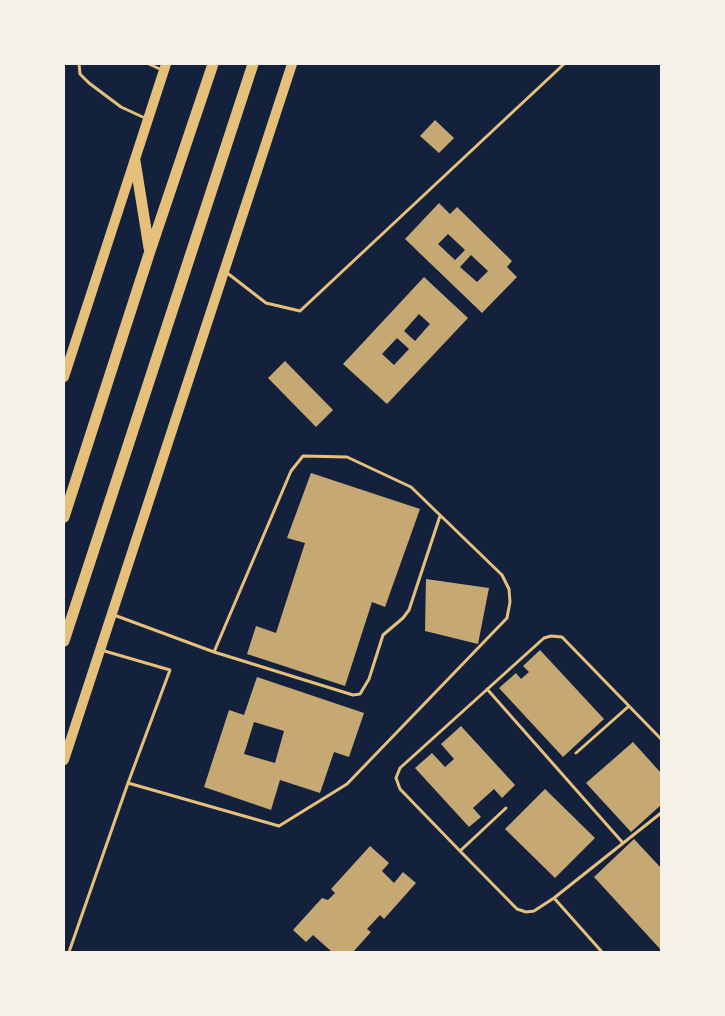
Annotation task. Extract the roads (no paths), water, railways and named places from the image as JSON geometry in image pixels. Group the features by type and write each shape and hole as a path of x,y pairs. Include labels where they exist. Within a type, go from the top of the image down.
{"highway":[{"path":"64,518 150,251 213,64"},
{"path":"64,641 253,64"},
{"path":"135,161 150,251"}],"main road":[{"path":"64,760 292,64"},
{"path":"64,377 165,68"}],"lane":[{"path":"79,64 80,74 89,83 121,107 148,120"},
{"path":"149,64 165,68"},
{"path":"224,271 266,303 300,312 564,64"},
{"path":"128,784 279,826 347,784 506,618 510,602 509,589 502,575 411,487 347,458 303,456 292,471 214,652"},
{"path":"112,614 214,652 352,695 360,694 369,679 383,635 403,618 409,610 440,516"},
{"path":"661,739 562,637 558,635 544,638 400,768 396,778 400,789 460,851 517,909 526,912 534,911 554,898 661,813"},
{"path":"69,952 170,670 100,650"},
{"path":"487,690 623,843"},
{"path":"576,753 629,706"},
{"path":"460,851 506,808"},
{"path":"554,898 602,952"}]}
